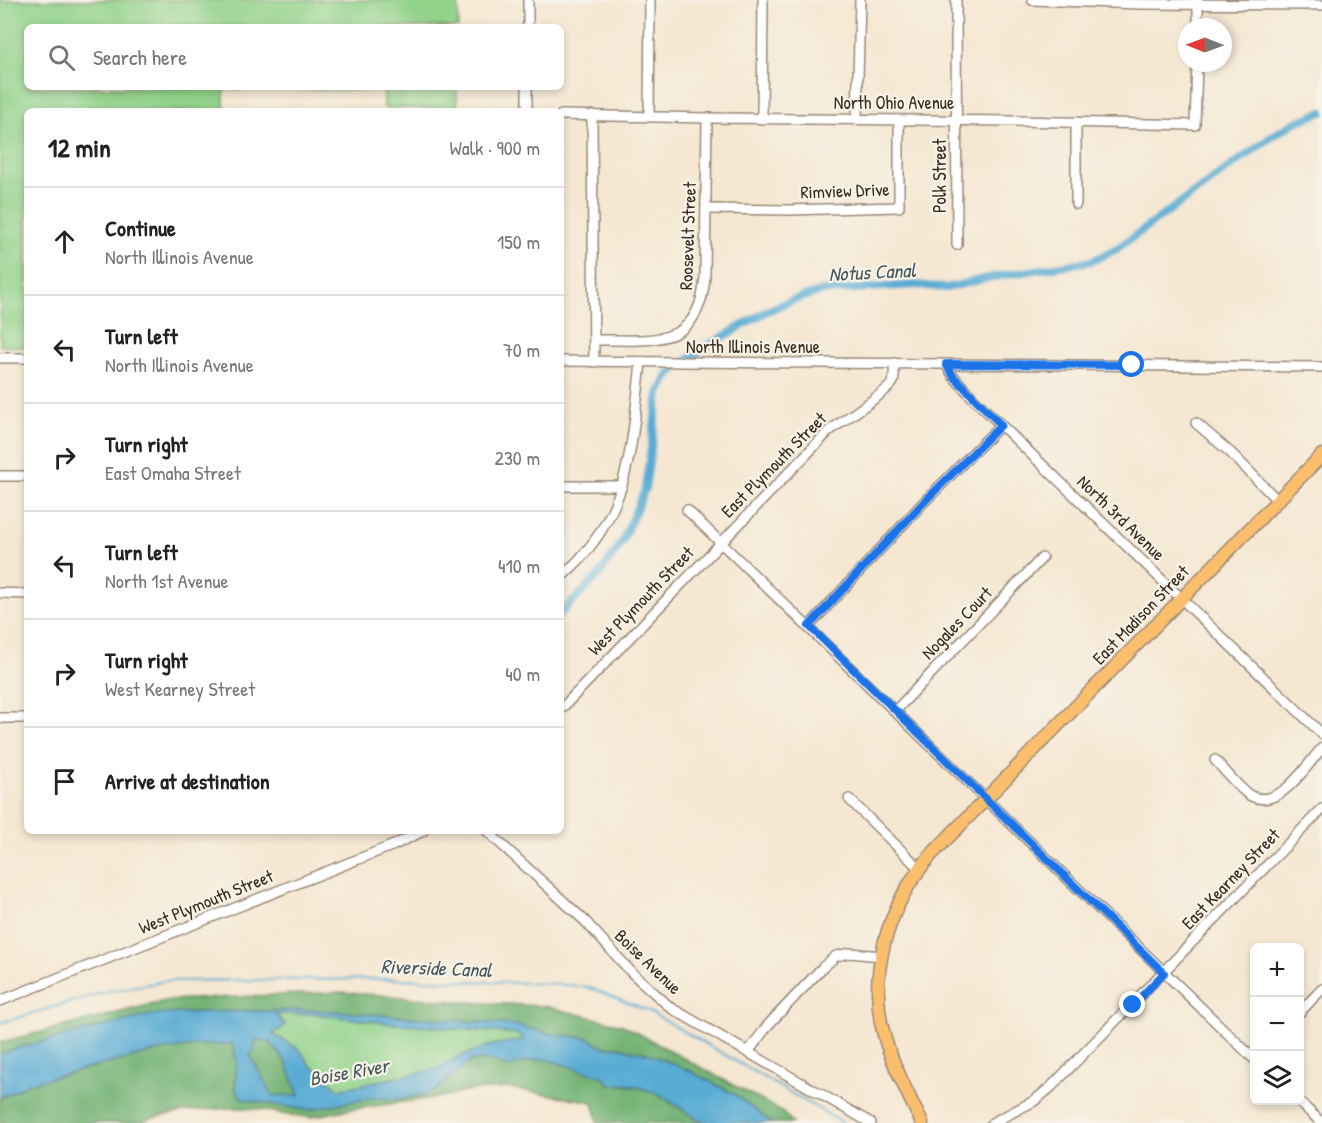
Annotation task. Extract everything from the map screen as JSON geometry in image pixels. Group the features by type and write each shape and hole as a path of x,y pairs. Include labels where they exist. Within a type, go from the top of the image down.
{"main road":[{"name":"East Madison Street","path":"922,1123 885,1038 878,985 881,956 894,913 904,893 920,868 1322,455"}],"street":[{"path":"528,0 528,24"},
{"path":"649,117 650,0"},
{"path":"762,119 763,0"},
{"path":"857,119 860,0"},
{"name":"Polk Street","path":"956,0 957,245"},
{"path":"1032,0 1322,4"},
{"path":"1198,2 1198,18"},
{"name":"North Ohio Avenue","path":"564,115 1195,125 1197,72"},
{"path":"527,90 527,108"},
{"path":"592,115 594,362"},
{"name":"Roosevelt Street","path":"594,339 660,339 684,329 694,318 704,294 707,118"},
{"name":"Rimview Drive","path":"706,209 788,210 898,207 899,120"},
{"path":"1076,122 1076,204"},
{"path":"0,358 24,358"},
{"name":"North Illinois Avenue","path":"564,361 668,364 894,363 1322,367"},
{"path":"564,574 579,562 593,544 618,497 632,446 641,363"},
{"name":"East Plymouth Street","path":"721,543 828,432 847,416 887,390 894,381 894,363"},
{"path":"809,626 924,502 1001,425 954,377 946,364"},
{"path":"1196,423 1232,454 1278,501"},
{"name":"North 3rd Avenue","path":"1001,425 1322,734"},
{"path":"0,476 24,476"},
{"path":"564,486 622,486"},
{"path":"687,510 1250,1055"},
{"name":"West Plymouth Street","path":"564,706 721,543"},
{"name":"Nogales Court","path":"896,710 1042,558"},
{"path":"0,593 24,594"},
{"path":"0,718 24,718"},
{"path":"1215,760 1250,796 1271,799 1283,792 1322,748"},
{"path":"849,799 920,868"},
{"name":"East Kearney Street","path":"992,1123 1035,1101 1051,1088 1322,809"},
{"name":"West Plymouth Street","path":"0,1001 394,846 417,834"},
{"name":"Boise Avenue","path":"490,834 585,921 650,991 671,1008 871,1123"},
{"path":"748,1052 768,1025 836,956 850,953 881,956"},
{"path":"1304,1007 1322,989"},
{"path":"1302,1105 1322,1123"}],"green space":[{"path":"0,0 458,0 458,24 24,24 24,90 224,90 224,108 24,108 24,347 0,346"},
{"path":"384,90 457,90 457,108 384,108"},
{"path":"341,992 544,1006 623,1025 781,1111 793,1123 772,1123 734,1094 686,1069 649,1054 617,1047 601,1047 589,1038 551,1034 516,1025 317,1010 200,1012 150,1015 0,1054 0,1042 169,1000"},
{"path":"274,1014 316,1014 388,1023 517,1034 524,1040 458,1057 437,1069 339,1089 311,1066 299,1049 271,1033 280,1029 279,1019"},
{"path":"255,1040 269,1041 286,1062 299,1096 272,1095 250,1055 254,1050"},
{"path":"233,1044 237,1063 235,1088 242,1099 307,1110 371,1098 402,1099 460,1069 472,1060 491,1060 507,1067 545,1059 604,1077 609,1084 634,1086 653,1092 709,1123 598,1123 593,1102 508,1088 475,1090 311,1117 287,1115 261,1109 231,1108 189,1111 151,1118 142,1123 0,1123 0,1098 30,1083 158,1051 200,1045"}],"water":[{"path":"317,1010 516,1025 551,1034 589,1038 601,1047 617,1047 649,1054 686,1069 734,1094 772,1123 709,1123 697,1119 657,1093 631,1085 609,1084 604,1077 545,1059 507,1067 491,1060 472,1060 434,1092 402,1099 371,1098 307,1110 242,1099 235,1088 237,1063 233,1044 200,1045 158,1051 30,1083 0,1098 0,1054 150,1015","holes":["275,1014 316,1014 388,1023 517,1034 524,1040 491,1045 458,1057 437,1069 339,1089 311,1066 299,1049 272,1034 285,1024","255,1040 269,1041 286,1062 299,1096 272,1095 250,1055 254,1050"]}],"waterway":[{"name":"Notus Canal","path":"564,610 600,574 622,542 645,489 659,393 669,374 701,350 767,311 823,291 916,285 947,288 987,278 1092,261 1115,250 1274,135 1296,122 1322,112"},
{"name":"Riverside Canal","path":"0,1023 105,992 165,981 392,979 587,987 647,1010 843,1123"}],"route":[{"path":"1132,365 946,364 954,377 1001,425 924,502 809,626 1164,973 1133,1005"}],"water label":[{"name":"Boise River","path":"349,1072"}]}
